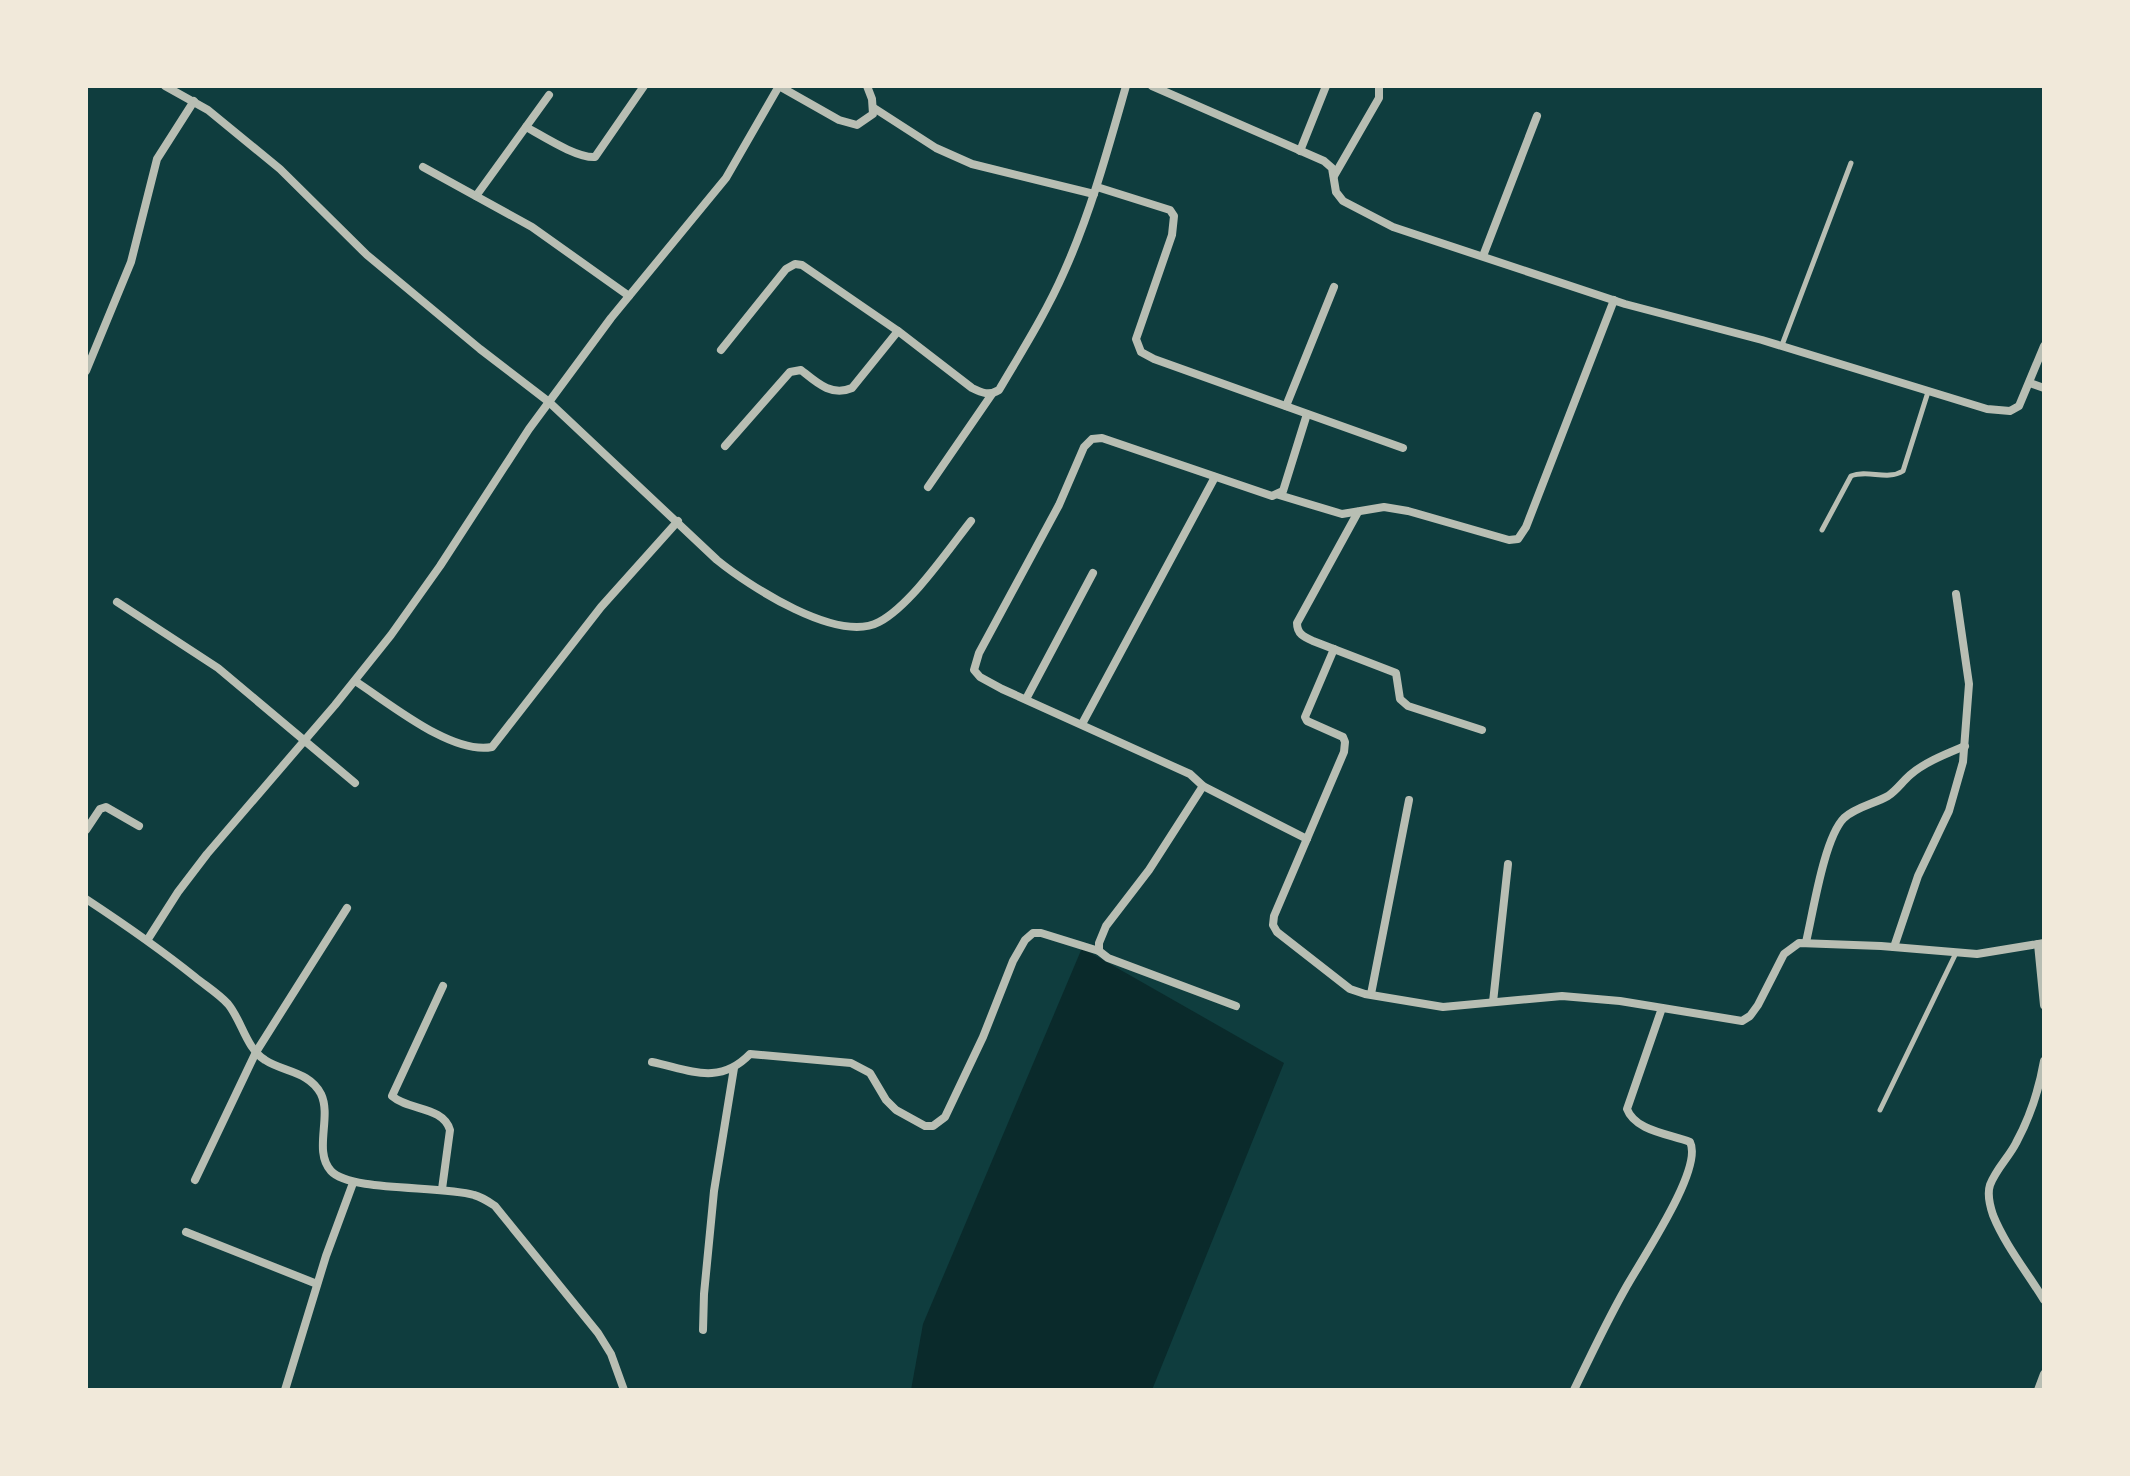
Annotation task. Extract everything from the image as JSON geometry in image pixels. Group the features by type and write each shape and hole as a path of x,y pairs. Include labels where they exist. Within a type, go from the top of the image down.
{"street":[{"path":"165,86 194,101 280,169 367,255 549,402 735,575 775,599 811,617 868,626 879,622 894,611 971,521"},
{"path":"526,127 587,157 595,157 644,86"},
{"path":"148,939 207,854 355,681 440,566 549,402 629,296 726,178 779,86 852,125 870,118 874,108 867,86"},
{"path":"928,487 992,394 999,390 1065,272 1096,191 1126,86"},
{"path":"1152,86 1324,161 1332,168 1336,192 1343,201 1393,227 1614,300 1782,345 1987,409 2010,411 2019,406 2044,346"},
{"path":"1300,151 1326,86"},
{"path":"1334,176 1379,98 1379,86"},
{"path":"476,196 549,95"},
{"path":"86,371 131,262 157,159 194,101"},
{"path":"874,108 936,148 972,164 1170,210 1174,216 1172,235 1136,339 1141,352 1403,448"},
{"path":"1483,256 1537,116"},
{"path":"423,167 532,227 629,296"},
{"path":"721,350 786,269 795,264 802,265 898,331 972,388 992,394"},
{"path":"1286,406 1334,287"},
{"path":"1307,839 1203,786 1190,774 980,677 974,670 979,653 1059,505 1084,447 1092,439 1102,438 1322,510 1342,514 1384,507 1509,540 1518,539 1526,527 1614,300"},
{"path":"725,446 790,372 801,370 825,388 845,391 852,388 898,331"},
{"path":"2030,383 2044,388"},
{"path":"1279,495 1283,491 1307,414"},
{"path":"1082,724 1215,477"},
{"path":"1358,512 1297,623 1297,629 1301,635 1396,673 1400,699 1408,706 1482,730"},
{"path":"355,681 425,727 470,747 492,747 576,637 678,521"},
{"path":"1026,699 1093,573"},
{"path":"1894,947 1918,876 1949,811 1965,746 1969,684 1956,594"},
{"path":"117,602 218,668 355,783"},
{"path":"1334,649 1305,717 1307,721 1343,737 1344,752 1274,916 1273,925 1277,932 1350,989 1443,1007 1562,996 1742,1021 1758,1005 1784,954 1790,947 1806,942 1977,954 2041,943 2044,1005"},
{"path":"1806,942 1831,840 1843,819 1886,797 1909,775 1932,761 1965,746"},
{"path":"1099,951 1106,926 1149,870 1203,786"},
{"path":"1371,994 1409,800"},
{"path":"86,830 100,809 106,807 139,826"},
{"path":"1493,1002 1508,864"},
{"path":"86,899 148,939 227,1004 264,1060 299,1073 321,1095 324,1157 330,1170 353,1183 442,1189 474,1195 495,1206 598,1333 611,1354 624,1390"},
{"path":"195,1180 256,1052 347,908"},
{"path":"652,1062 712,1074 726,1073 750,1054 761,1053 815,1062 851,1063 870,1073 886,1100 896,1110 925,1126 933,1126 945,1117 983,1037 1013,961 1025,940 1033,933 1099,951 1108,958 1236,1006"},
{"path":"442,1189 450,1130 448,1122 441,1116 392,1096 443,986"},
{"path":"1574,1390 1624,1291 1667,1218 1690,1165 1693,1147 1690,1142 1639,1124 1631,1118 1627,1109 1662,1008"},
{"path":"2044,1061 2033,1107 2016,1144 1989,1187 1993,1214 2010,1248 2044,1300"},
{"path":"703,1330 714,1191 734,1068"},
{"path":"285,1390 317,1284 353,1183"},
{"path":"186,1232 317,1284"},
{"path":"2038,1390 2044,1374"}],"lane":[{"path":"1782,345 1851,163"},
{"path":"1822,530 1851,476 1860,473 1895,475 1903,471 1929,391"},
{"path":"1880,1110 1956,952"}],"water":[{"path":"1082,948 1284,1063 1152,1390 911,1390 923,1324"}]}
